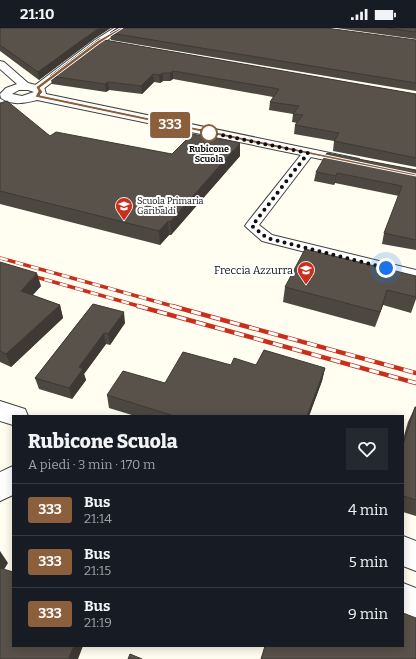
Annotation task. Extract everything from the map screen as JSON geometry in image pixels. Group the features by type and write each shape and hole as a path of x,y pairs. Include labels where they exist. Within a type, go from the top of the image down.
{"street":[{"path":"7,96 27,99 98,42 121,28"},
{"path":"98,42 114,45"},
{"path":"0,64 25,86 37,92 308,153 370,165"},
{"path":"5,108 7,96 13,88 25,86"},
{"path":"308,153 252,226 267,238 416,275"},
{"path":"0,411 13,415"},
{"path":"0,489 12,479"},
{"path":"404,551 416,556"},
{"path":"404,599 416,604"}],"building":[{"path":"0,28 99,28 38,72 0,45"},
{"path":"117,28 326,28 416,40 416,83 110,33"},
{"path":"387,28 416,28 416,32"},
{"path":"99,39 416,94 416,158 334,141 339,133 295,125 303,115 293,114 299,106 270,102 279,89 173,71 159,75 153,74 141,86 108,82 105,84 50,76"},
{"path":"7,101 50,136 56,132 172,154 192,134 240,143 170,222 168,221 159,231 0,191 0,103"},
{"path":"327,153 416,170 416,240 384,233 402,186 337,173 336,176 316,172"},
{"path":"305,249 416,276 416,297 387,290 380,312 285,287"},
{"path":"0,262 37,273 21,291 60,305 6,354 0,351"},
{"path":"93,304 124,312 108,334 104,333 79,367 83,369 69,388 35,378"},
{"path":"264,350 325,368 307,415 171,415 107,395 123,371 165,383 183,352 231,365 234,358 256,365"},
{"path":"416,407 416,500 404,496 404,442"},
{"path":"0,568 12,572 12,647 74,647 68,659 0,659"},
{"path":"404,613 416,618 416,659 261,659 265,647 404,647"},
{"path":"130,654 142,659 128,659"}],"railway":[{"path":"0,258 176,307"},
{"path":"29,275 142,307"},
{"path":"138,306 416,383"},
{"path":"172,306 416,373"}],"bus line":[{"name":"333","path":"121,28 98,42 38,88 41,92 37,96 278,147 416,174"}],"place":[{"name":"Rubicone Scuola","path":"209,133"},
{"name":"Scuola Primaria Garibaldi","path":"124,221"},
{"name":"Freccia Azzurra","path":"306,285"}],"route":[{"path":"209,133 202,131 308,153 252,226 267,238 386,268"}]}
